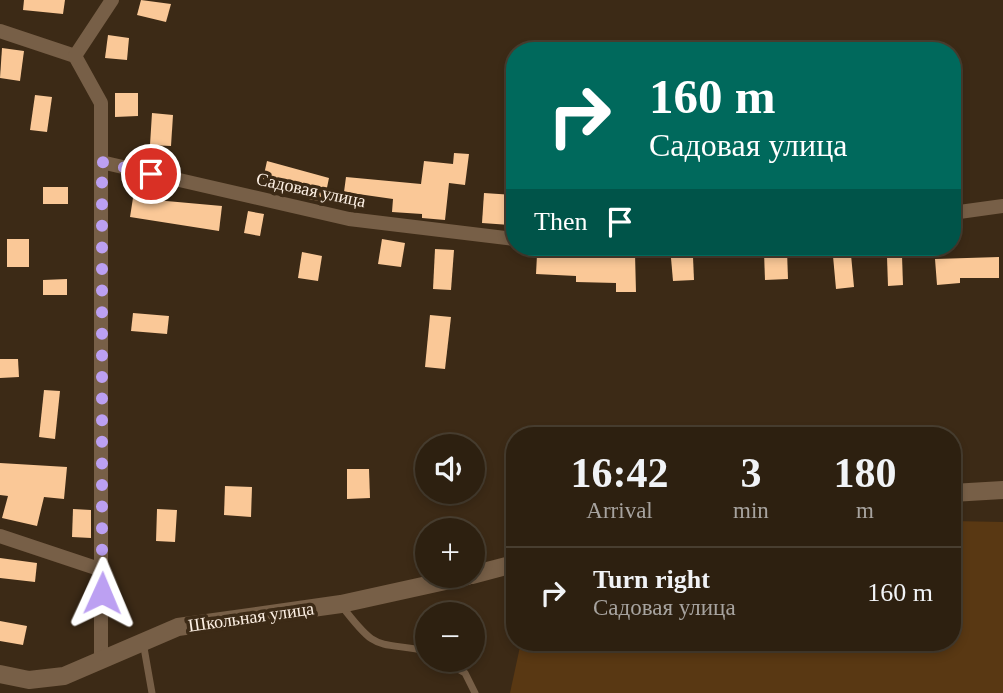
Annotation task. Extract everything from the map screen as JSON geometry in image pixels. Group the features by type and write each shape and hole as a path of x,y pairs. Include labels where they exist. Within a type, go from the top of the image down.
{"street":[{"path":"75,56 113,0"},
{"path":"0,31 75,56 101,103 101,661"},
{"name":"Садовая улица","path":"102,162 349,219 506,238"},
{"path":"961,212 1003,206"},
{"path":"961,492 1003,490"},
{"path":"0,536 102,570"},
{"name":"Школьная улица","path":"485,571 506,566"},
{"name":"Школьная улица","path":"0,674 29,680 64,676 178,627 341,604 415,587"}],"lane":[{"path":"341,604 364,635 381,645 415,649"},
{"path":"144,642 152,693"},
{"path":"463,672 475,693"}],"shaded area":[{"path":"961,521 1003,522 1003,693 510,693 519,651 961,651"}],"building":[{"path":"24,0 65,0 63,14 23,10"},
{"path":"141,0 171,4 166,22 137,15"},
{"path":"108,35 129,38 127,60 105,58"},
{"path":"2,48 24,51 20,81 0,78"},
{"path":"115,93 138,93 138,116 115,117"},
{"path":"35,95 52,97 47,132 30,130"},
{"path":"152,113 173,115 171,146 150,145"},
{"path":"454,153 469,154 465,185 449,183 445,220 422,218 422,214 392,212 393,199 344,192 346,177 421,184 424,161 453,164"},
{"path":"267,161 329,178 324,202 309,199 311,190 263,179"},
{"path":"43,187 68,187 68,204 43,204"},
{"path":"484,193 506,195 506,225 482,223"},
{"path":"133,198 222,206 219,231 130,217"},
{"path":"248,211 264,214 260,236 244,233"},
{"path":"7,239 29,239 29,267 7,267"},
{"path":"382,239 405,243 401,267 378,264"},
{"path":"435,249 454,250 451,290 433,289"},
{"path":"302,252 322,256 318,281 298,278"},
{"path":"537,256 635,256 636,292 616,292 616,283 576,282 576,276 536,274"},
{"path":"764,256 787,256 788,279 765,280"},
{"path":"833,256 851,256 854,287 836,289"},
{"path":"902,256 903,285 888,286 887,257"},
{"path":"693,257 694,280 673,281 671,258"},
{"path":"999,257 999,278 960,278 960,283 937,285 935,259"},
{"path":"67,279 67,295 43,295 43,280"},
{"path":"133,313 169,316 167,334 131,331"},
{"path":"430,315 451,317 445,369 425,367"},
{"path":"0,359 18,359 19,377 0,378"},
{"path":"44,390 60,391 55,439 39,437"},
{"path":"0,463 67,467 64,499 44,497 37,526 2,518 8,496 0,495"},
{"path":"347,469 369,469 370,498 347,499"},
{"path":"225,486 252,487 251,517 224,515"},
{"path":"73,509 91,510 91,538 72,537"},
{"path":"157,509 177,510 175,542 156,541"},
{"path":"0,558 37,563 35,582 0,578"},
{"path":"0,621 27,626 23,645 0,641"}],"route":[{"path":"102,593 102,162 151,174"}]}
